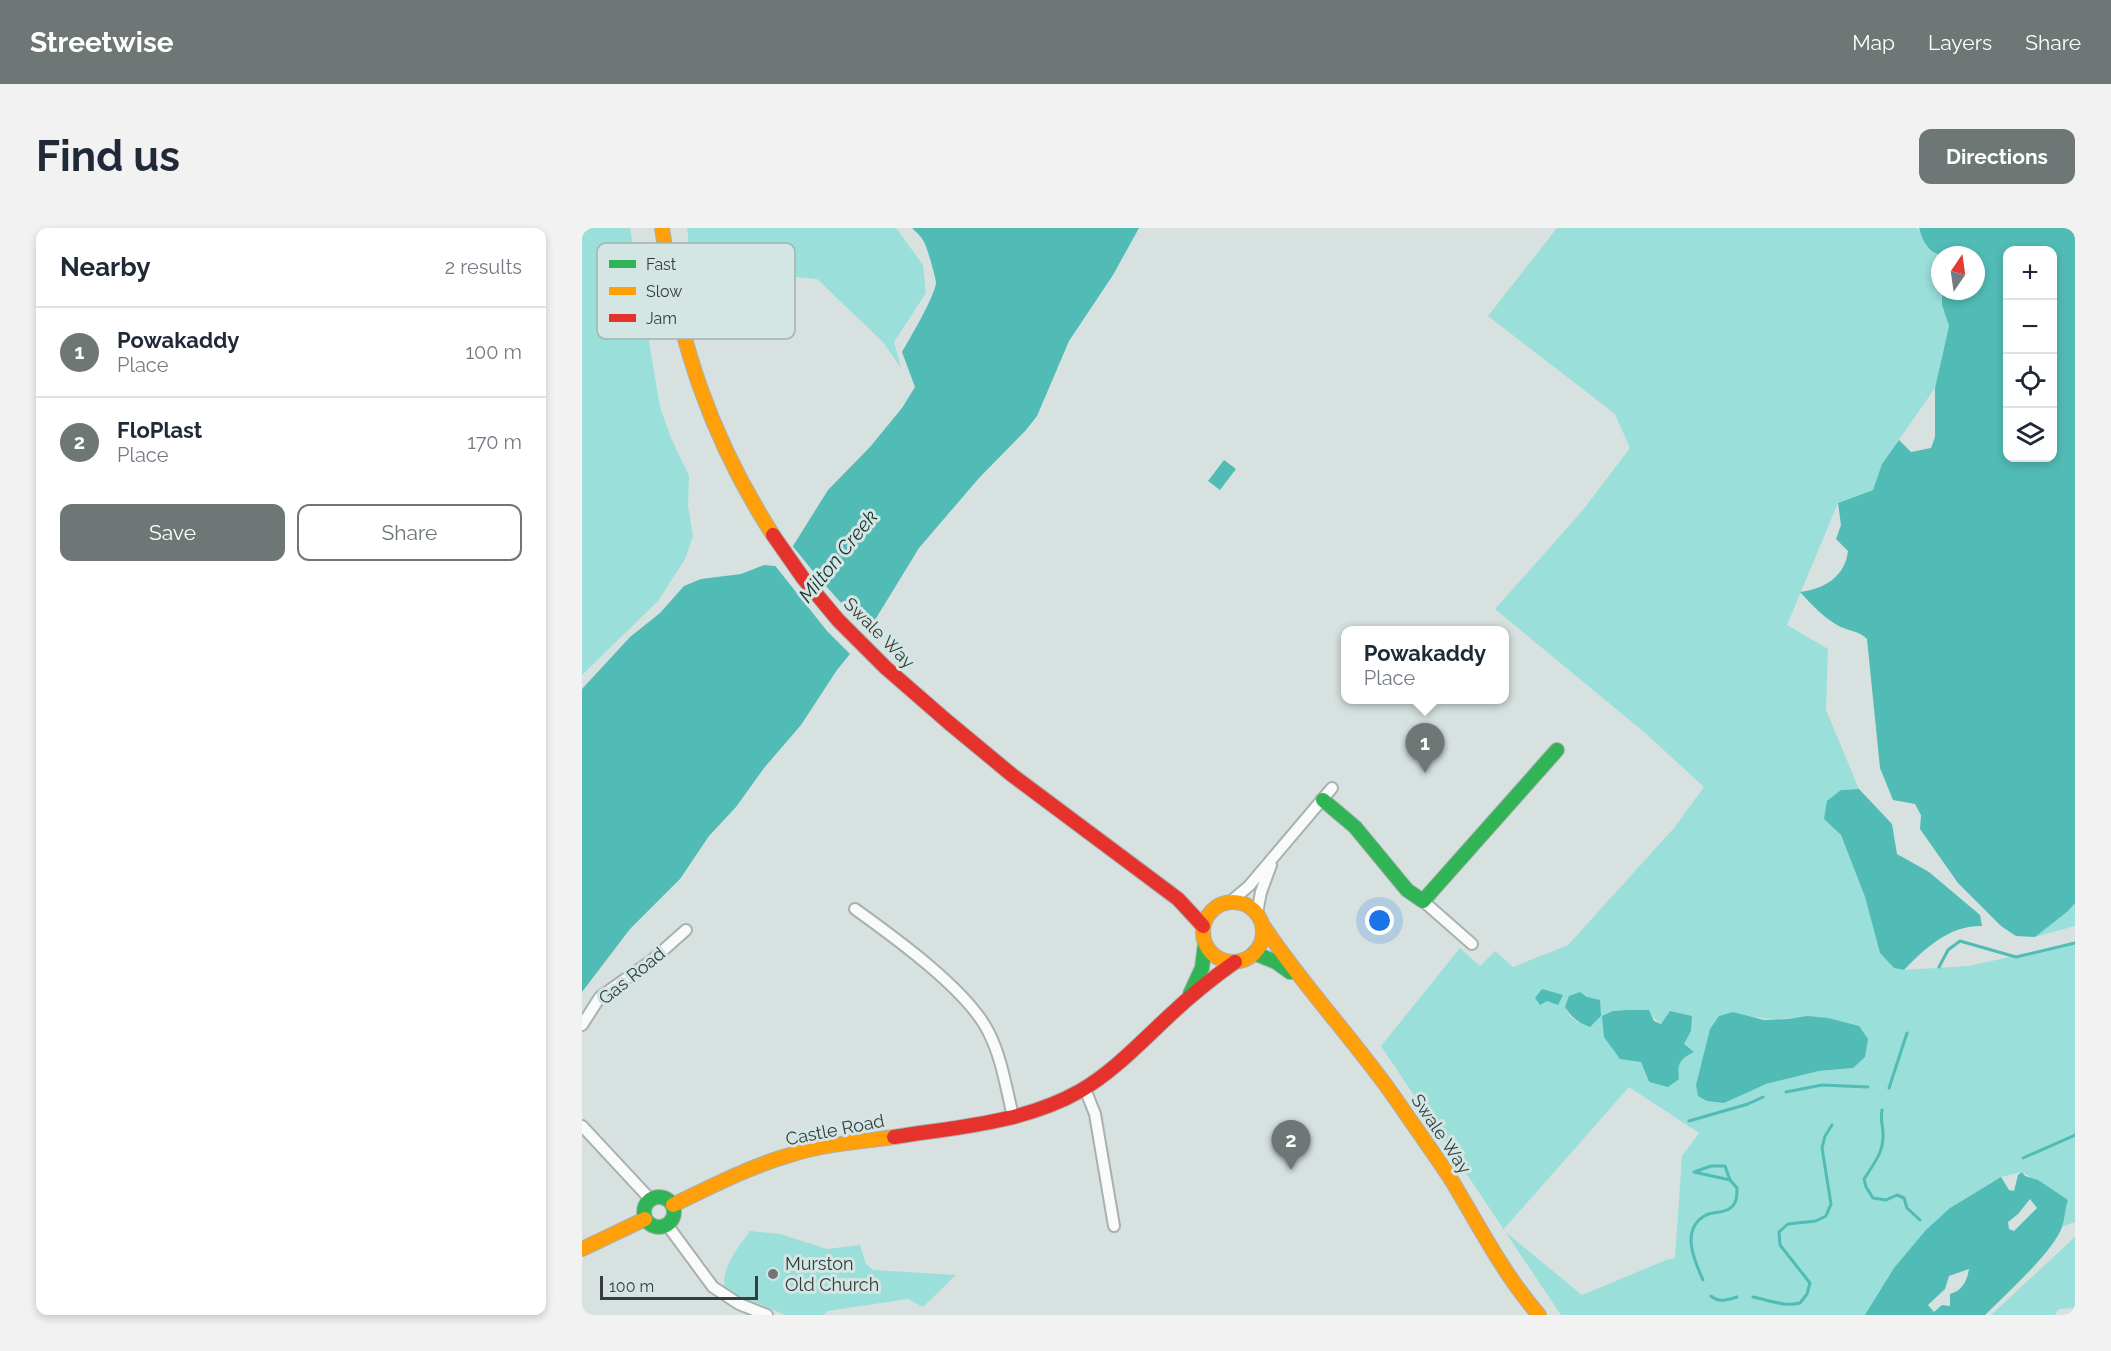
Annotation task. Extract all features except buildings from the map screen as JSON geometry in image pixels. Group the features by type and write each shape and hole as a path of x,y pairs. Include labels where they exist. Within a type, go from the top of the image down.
{"main road":[{"name":"Swale Way","path":"662,228 664,243"},
{"name":"Swale Way","path":"685,339 710,417 731,462 775,539 838,620 884,666 963,737 1178,899 1203,926"},
{"path":"1323,800 1355,827 1407,890 1423,901 1557,750"},
{"name":"Swale Way","path":"1178,899 1195,906 1214,908"},
{"path":"1230,902 1240,903 1249,907 1259,919 1263,934 1260,944 1249,957 1235,962 1217,958 1205,944 1203,926 1214,908 1230,902"},
{"name":"Swale Way","path":"1259,919 1302,980 1374,1068 1451,1180 1527,1301 1539,1315"},
{"name":"Castle Road","path":"1188,997 1202,968 1205,944"},
{"name":"Swale Way","path":"1254,953 1276,962 1302,980"},
{"name":"Castle Road","path":"673,1205 728,1179 811,1149 1013,1116 1049,1106 1085,1089 1152,1032 1188,997 1235,962"},
{"path":"661,1197 673,1205 674,1215 668,1226 656,1227 645,1219 645,1206 651,1200 661,1197"},
{"path":"582,1249 645,1219"}],"street":[{"path":"1230,902 1249,886 1332,788"},
{"path":"1259,919 1261,892 1274,856"},
{"path":"1423,901 1472,944"},
{"path":"855,909 895,939 967,1002 988,1030 999,1057 1013,1116"},
{"name":"Gas Road","path":"582,1025 600,997 651,962 686,930"},
{"path":"1085,1089 1095,1114 1114,1226"},
{"path":"582,1126 651,1200"},
{"path":"668,1226 713,1287 739,1304 767,1315"}],"shaded area":[{"path":"582,228 630,228 633,243 597,243 597,339 649,339 660,407 671,438 689,476 688,506 693,536 685,559 658,601 582,675"},
{"path":"687,228 896,228 923,265 926,293 894,342 901,368 883,342 817,279 795,278 795,243 689,243"},
{"path":"1557,228 1917,228 1932,246 1931,300 1942,300 1949,326 1935,388 1882,464 1873,490 1838,503 1787,625 1828,649 1826,710 1859,789 1841,790 1824,819 1841,835 1865,897 1880,953 1894,968 1904,970 1968,966 2075,943 2075,1222 2062,1227 2068,1200 2022,1172 2001,1177 1950,1208 1865,1315 1561,1315 1505,1232 1582,1295 1675,1258 1682,1156 1699,1133 1629,1087 1504,1229 1381,1046 1460,948 1480,966 1495,951 1513,967 1568,945 1674,828 1704,787 1644,732 1495,609 1583,510 1630,448 1615,414 1488,316","holes":["1580,992 1587,997 1579,1023 1570,1016 1565,1007","1648,1010 1661,1024 1691,1031 1684,1044 1693,1052 1682,1058 1677,1066 1649,1083 1641,1062 1613,1011","1733,1012 1770,1019 1807,1016 1853,1068 1819,1071 1752,1089 1696,1085 1701,1067"]},
{"path":"2075,903 2075,926 2035,937"},
{"path":"750,1231 780,1234 827,1249 860,1245 866,1264 873,1270 956,1275 923,1307 908,1299 827,1311 824,1315 785,1315 755,1302 733,1297 724,1286 729,1263"},
{"path":"2075,1237 2075,1308 2059,1309 2055,1315 1991,1315"}],"water":[{"name":"Milton Creek","path":"912,228 1139,228 1113,275 1069,341 1037,416 979,478 919,548 867,633 837,670 801,725 764,768 736,807 709,836 680,879 630,929 582,992 582,689 630,637 660,613 684,586 701,579 741,574 764,565 775,566 793,546 828,490 870,447 902,408 915,387 902,352 926,308 936,283 922,238"},
{"path":"1919,228 2075,228 2075,903 2035,937 2016,936 2001,926 1958,883 1920,829 1921,815 1915,804 1893,800 1880,768 1867,639 1832,622 1800,592 1825,585 1843,568 1848,551 1836,539 1841,525 1838,503 1873,490 1882,464 1899,440 1911,452 1931,448 1935,437 1935,388 1949,326 1942,300 1985,300 1985,246 1931,246 1931,250"},
{"path":"1224,460 1236,469 1220,490 1208,481"},
{"path":"1859,789 1892,824 1897,854 1929,872 1980,915 1982,926 1959,929 1939,939 1904,970 1894,968 1880,953 1865,897 1841,835 1824,819 1827,801 1841,790"},
{"path":"1542,989 1563,995 1558,1005 1547,1001 1540,1005 1535,998"},
{"path":"1580,992 1587,997 1600,1000 1601,1016 1590,1027 1576,1020 1565,1007 1569,996"},
{"path":"1649,1010 1654,1021 1661,1024 1670,1011 1692,1016 1691,1031 1684,1044 1694,1052 1680,1062 1679,1079 1668,1087 1649,1082 1641,1062 1620,1059 1604,1037 1602,1016 1613,1011"},
{"path":"1733,1012 1764,1020 1807,1016 1828,1018 1859,1026 1868,1039 1865,1057 1853,1068 1819,1071 1766,1084 1724,1103 1707,1101 1698,1096 1696,1085 1710,1029 1719,1016"},
{"path":"2022,1172 2025,1176 2038,1180 2068,1200 2063,1224 2057,1237 2039,1260 1985,1315 1865,1315 1894,1268 1926,1230 1950,1208 2001,1177 2009,1190 2014,1191 2018,1175","holes":["2030,1199 2037,1208 2014,1231 2009,1229 2008,1222","1969,1269 1963,1285 1958,1291 1950,1294 1950,1306 1942,1305 1934,1312 1928,1305 1945,1289 1949,1276"]}],"pier":[{"path":"791,544 870,635 853,657 827,631 773,563"}],"waterway":[{"path":"1939,967 1948,950 1960,941 2016,957 2075,943"},
{"path":"1889,1088 1907,1033"},
{"path":"1786,1092 1822,1085 1868,1087"},
{"path":"1689,1121 1748,1104 1763,1097"},
{"path":"1882,1110 1882,1147 1864,1179 1866,1187 1873,1198 1886,1200 1897,1195 1904,1198 1907,1208 1920,1220"},
{"path":"1753,1297 1782,1304 1794,1304 1800,1303 1807,1294 1810,1283 1780,1245 1779,1232 1788,1224 1816,1221 1826,1216 1831,1204 1822,1148 1825,1136 1832,1125"},
{"path":"2023,1158 2075,1135"},
{"path":"1703,1280 1691,1245 1693,1228 1706,1215 1732,1207 1736,1200 1737,1188 1730,1180 1694,1172 1711,1166 1725,1166 1730,1180"},
{"path":"1711,1296 1720,1300 1737,1297"}],"traffic: fast":[{"path":"1323,800 1355,827 1407,890 1423,901 1557,750"},
{"path":"1190,994 1202,968 1205,944"},
{"path":"1254,953 1276,962 1290,972"},
{"path":"659,1197 670,1201 674,1212 670,1223 659,1227 648,1223 644,1212 648,1201 659,1197"}],"traffic: slow":[{"path":"662,228 664,243"},
{"path":"685,339 700,388 731,462 773,535"},
{"path":"1233,902 1250,907 1258,915 1263,932 1258,949 1250,957 1233,962 1216,957 1208,949 1203,932 1208,915 1216,907 1233,902"},
{"path":"1262,924 1277,947 1395,1098 1452,1181 1503,1267 1539,1315"},
{"path":"673,1205 747,1170 793,1154 894,1137"},
{"path":"582,1249 645,1219"}],"traffic: jam":[{"path":"773,535 803,578 838,620 886,668 1012,775 1178,899 1203,926"},
{"path":"894,1137 1013,1117 1058,1102 1080,1091 1115,1066 1192,995 1235,962"}],"place":[{"name":"Powakaddy","path":"1425,773"},
{"name":"FloPlast","path":"1291,1170"},
{"name":"Murston Old Church","path":"773,1274"}]}
